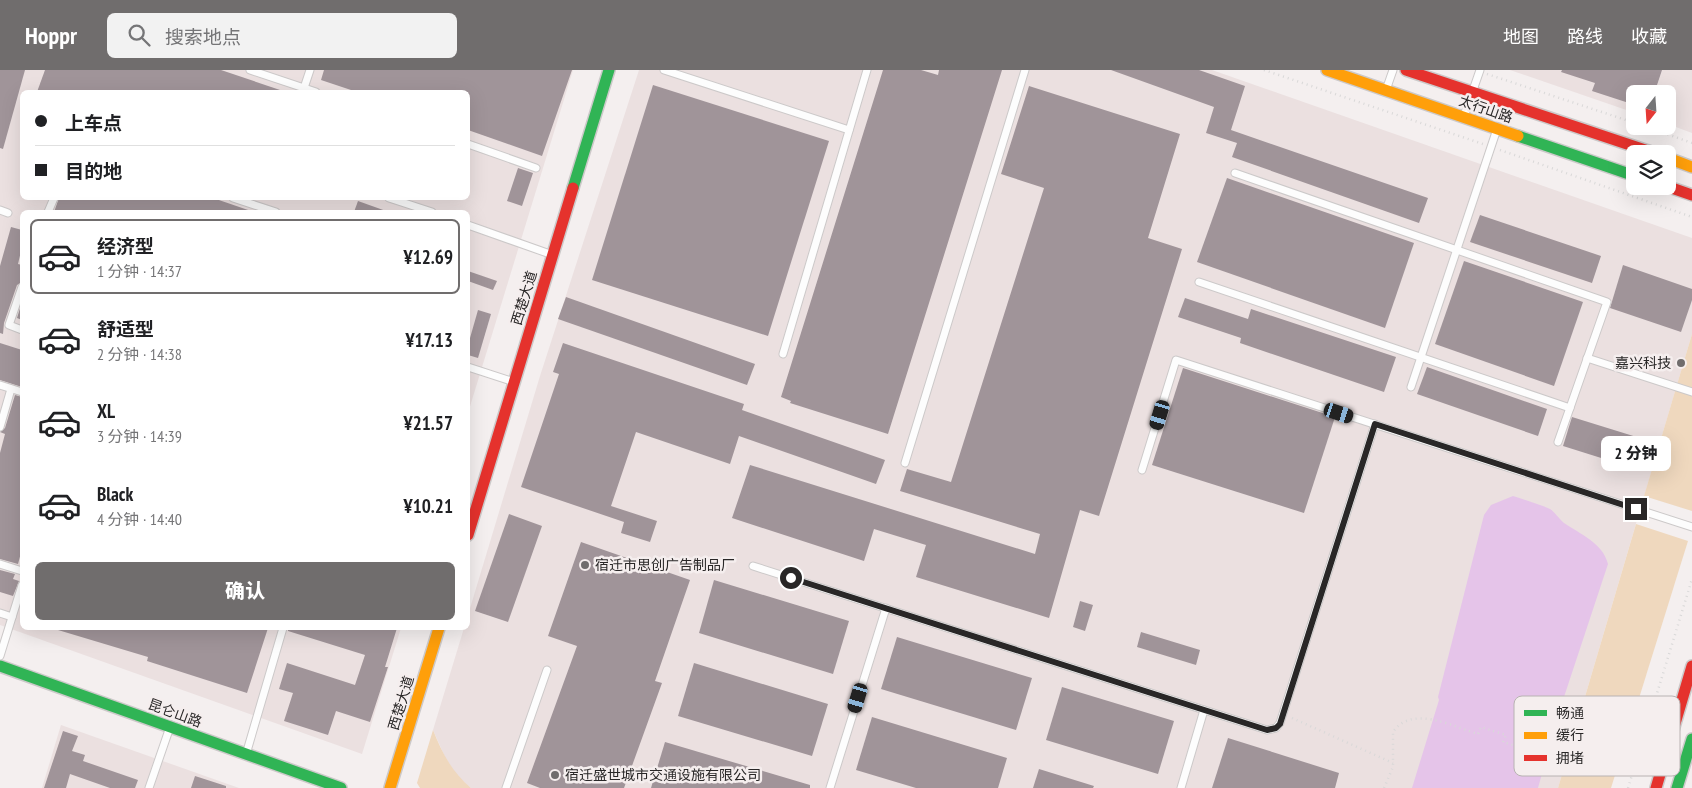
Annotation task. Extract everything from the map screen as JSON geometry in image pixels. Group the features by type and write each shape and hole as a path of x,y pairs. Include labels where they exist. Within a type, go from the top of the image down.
{"street":[{"name":"西楚大道","path":"470,528 609,70"},
{"name":"太行山路","path":"1327,70 1626,173"},
{"name":"太行山路","path":"1406,70 1630,145"},
{"path":"1676,161 1692,167"},
{"path":"1676,189 1692,195"},
{"name":"西楚大道","path":"390,788 438,630"},
{"name":"昆仑山路","path":"0,666 340,788"},
{"path":"1680,707 1692,666"},
{"path":"1677,788 1692,739"},
{"path":"1656,788 1660,776"}],"lane":[{"path":"250,70 303,90 310,70"},
{"path":"664,70 850,130"},
{"path":"783,354 867,70"},
{"path":"905,463 1025,70"},
{"path":"1386,90 1393,70"},
{"path":"1463,117 1479,71"},
{"path":"1410,387 1498,128"},
{"path":"470,145 536,168"},
{"path":"1235,173 1607,302 1558,442"},
{"path":"239,200 270,210"},
{"path":"398,200 426,210"},
{"path":"470,226 552,255"},
{"path":"1199,282 1570,408"},
{"path":"20,293 9,325 20,329"},
{"path":"1588,358 1692,392"},
{"path":"1142,470 1176,360 1692,527"},
{"path":"470,368 514,382"},
{"path":"0,385 20,391"},
{"path":"0,426 11,389"},
{"path":"753,566 1267,730 1276,728 1280,724 1283,715 1375,424"},
{"path":"0,564 20,570"},
{"path":"0,656 20,591"},
{"path":"830,788 886,608"},
{"path":"0,613 12,617"},
{"path":"246,754 282,630"},
{"path":"506,788 547,670"},
{"path":"1180,788 1204,710"},
{"path":"149,788 171,727"}],"path":[{"path":"1264,70 1692,217"},
{"path":"1479,71 1626,120"},
{"path":"1669,135 1692,143"},
{"path":"1656,696 1692,579"},
{"path":"1283,715 1393,764"},
{"path":"1384,788 1391,776 1393,764 1392,737 1396,727 1415,718 1429,719 1478,734 1481,727 1489,729 1506,735 1503,742 1514,745"},
{"path":"1628,788 1632,776"}],"shaded area":[{"path":"0,70 573,70 470,406 470,210 20,210 20,630 400,630 362,754 0,625"},
{"path":"639,70 1212,70 1692,238 1692,334 1585,696 1514,696 1514,776 1562,776 1558,788 471,788 457,776 445,757 433,730 463,630 470,630 470,608 540,376"},
{"path":"1510,70 1692,70 1692,133 1676,127 1676,85 1626,85 1626,110"},
{"path":"1692,334 1692,511 1644,496"},
{"path":"1513,496 1552,510 1564,523 1596,545 1601,550 1608,564 1564,696 1514,696 1514,776 1541,776 1538,788 1412,788 1439,700 1438,697 1484,515 1491,505"},
{"path":"1636,524 1688,541 1640,696 1585,696"},
{"path":"61,725 239,788 42,788"},
{"path":"433,730 448,762 471,788 420,788 417,783"},
{"path":"1562,776 1615,776 1611,788 1558,788"}],"building":[{"path":"0,70 25,70 3,149 0,148"},
{"path":"45,70 221,70 280,90 38,90"},
{"path":"324,70 572,70 542,156 470,131 470,90 351,90 321,80"},
{"path":"883,70 921,70 938,75 939,70 1002,70 888,434 790,403 791,401 781,397"},
{"path":"1111,70 1199,70 1245,86 1231,130 1428,198 1419,223 1232,157 1237,143 1206,133 1214,107"},
{"path":"1562,70 1662,70 1657,85 1626,85 1626,102 1592,91 1595,83 1561,72"},
{"path":"653,85 829,141 768,336 592,280"},
{"path":"1029,86 1180,134 1148,238 1182,249 1099,516 1080,510 1049,618 916,577 926,545 874,529 864,561 732,518 750,465 1035,554 1040,534 900,491 907,469 951,482 1044,188 1001,174"},
{"path":"518,168 533,173 522,206 507,201"},
{"path":"1227,178 1414,243 1385,328 1197,262"},
{"path":"58,200 219,200 248,210 55,210"},
{"path":"358,201 383,210 355,210"},
{"path":"1480,215 1601,256 1592,283 1470,242"},
{"path":"11,227 20,229 20,256 18,264 20,264 20,283 17,285 4,323 3,334 0,333 0,266"},
{"path":"1464,261 1583,302 1554,386 1435,344"},
{"path":"1623,265 1692,289 1692,300 1681,332 1610,308"},
{"path":"470,272 497,281 493,290 470,282"},
{"path":"566,297 755,364 747,385 558,319"},
{"path":"1185,298 1248,319 1251,309 1396,357 1384,392 1240,343 1241,338 1178,317"},
{"path":"20,308 20,319 17,318"},
{"path":"478,310 491,314 478,358 470,356 470,338"},
{"path":"0,343 20,349 20,386 0,380"},
{"path":"563,343 744,404 742,410 885,460 876,484 739,436 730,464 636,432 611,506 657,521 650,542 621,533 624,522 521,487 559,374 553,372"},
{"path":"1427,367 1547,409 1538,436 1417,394"},
{"path":"1183,368 1335,417 1304,513 1152,465"},
{"path":"15,395 20,396 20,556 18,564 0,559 0,453 5,434 0,432 5,428"},
{"path":"1572,417 1643,439 1633,468 1563,446"},
{"path":"509,514 542,526 508,622 475,611"},
{"path":"581,542 690,580 655,681 662,683 624,788 540,788 527,783 577,646 548,636"},
{"path":"0,570 15,574 13,579 19,581 13,596 0,592"},
{"path":"714,580 849,621 833,674 699,633"},
{"path":"1080,601 1093,605 1085,631 1073,627"},
{"path":"58,630 267,630 247,693 147,661 148,657"},
{"path":"396,630 385,667 388,667 370,722 336,711 328,735 284,721 293,693 279,689 287,663 355,685 365,655 288,631"},
{"path":"1141,632 1200,650 1196,665 1137,647"},
{"path":"897,637 1032,678 1016,730 881,689"},
{"path":"694,663 828,704 812,756 678,716"},
{"path":"1062,687 1174,721 1158,774 1046,740"},
{"path":"872,717 1007,758 998,788 916,788 856,770"},
{"path":"63,731 78,736 72,751 85,755 83,761 138,780 135,788 110,788 70,774 66,788 44,788"},
{"path":"1228,738 1339,773 1335,788 1212,788"},
{"path":"665,742 810,785 810,788 651,788"},
{"path":"1039,769 1094,786 1093,788 1033,788"},
{"path":"195,776 226,786 226,788 191,788"}],"traffic: fast":[{"path":"573,188 609,70"},
{"path":"1518,136 1626,173"},
{"path":"0,666 341,788"},
{"path":"1677,788 1692,739"}],"traffic: slow":[{"path":"1327,70 1518,136"},
{"path":"1676,161 1692,167"},
{"path":"390,788 438,630"}],"traffic: jam":[{"path":"1406,70 1630,145"},
{"path":"470,528 573,188"},
{"path":"1676,189 1692,195"},
{"path":"1680,707 1692,666"},
{"path":"1656,788 1660,776"}],"place":[{"name":"嘉兴科技","path":"1681,363"},
{"name":"宿迁市思创广告制品厂","path":"585,565"},
{"name":"宿迁盛世城市交通设施有限公司","path":"555,775"}],"route":[{"path":"791,578 1267,730 1276,728 1280,724 1375,424 1636,509"}]}
